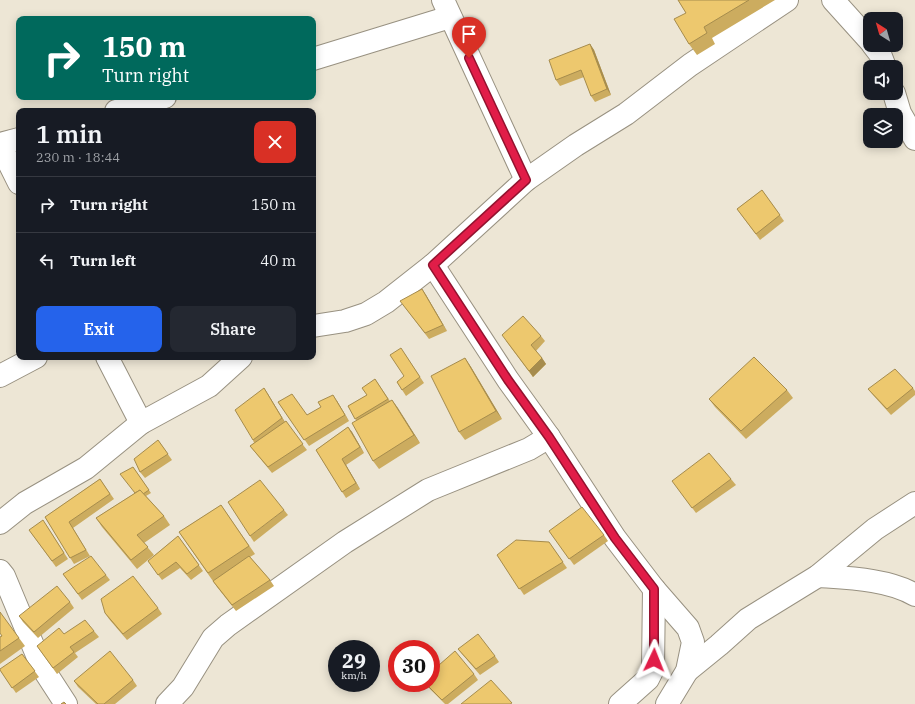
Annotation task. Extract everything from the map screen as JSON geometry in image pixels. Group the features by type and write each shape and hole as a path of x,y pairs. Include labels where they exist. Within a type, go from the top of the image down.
{"street":[{"path":"316,326 346,321 366,314 386,302 433,265 526,180 576,145 626,114 690,65 787,0"},
{"path":"833,0 863,33"},
{"path":"316,58 447,8 526,180"},
{"path":"126,108 154,100"},
{"path":"896,100 900,114 915,139"},
{"path":"16,140 0,144 16,176"},
{"path":"433,265 508,380 549,437 615,538 654,589 688,628 693,642 687,671 667,704"},
{"path":"0,376 30,360"},
{"path":"109,360 141,423"},
{"path":"0,523 25,503 86,468 141,423 209,386 238,360"},
{"path":"167,704 183,687 213,638 235,620 345,542 428,490 529,449 549,437"},
{"path":"687,671 748,619 818,576 875,529 915,503"},
{"path":"0,571 4,576 42,667 66,704"},
{"path":"818,576 867,580 908,591 915,595"},
{"path":"620,704 648,679 653,669 654,589"}],"building":[{"path":"678,0 749,0 704,27 707,33 689,44 674,19 686,13"},
{"path":"590,44 607,89 591,96 581,70 556,80 549,60"},
{"path":"762,190 780,215 756,234 737,209"},
{"path":"422,289 443,325 425,333 400,301"},
{"path":"523,316 541,336 531,345 542,358 529,371 502,335"},
{"path":"401,348 420,377 402,390 397,382 404,376 390,355"},
{"path":"754,357 787,390 741,431 709,399"},
{"path":"465,358 496,411 459,432 431,376"},
{"path":"895,369 913,388 887,409 868,389"},
{"path":"375,379 388,399 355,419 348,406 367,395 362,388"},
{"path":"264,388 282,418 253,440 235,410"},
{"path":"292,394 307,415 321,407 318,402 333,395 345,415 304,440 278,402"},
{"path":"392,400 414,435 373,461 352,423"},
{"path":"286,421 303,444 268,467 250,446"},
{"path":"348,427 360,447 342,459 356,483 342,492 316,450"},
{"path":"158,440 168,454 140,472 134,459"},
{"path":"709,453 731,479 692,508 672,481"},
{"path":"133,467 149,490 143,494 140,490 135,493 120,474"},
{"path":"100,479 110,494 69,522 86,550 70,558 45,517"},
{"path":"260,480 284,510 250,536 228,502"},
{"path":"140,490 164,516 137,535 148,547 131,560 96,518"},
{"path":"221,505 249,546 208,573 179,532"},
{"path":"582,507 604,535 569,559 549,531"},
{"path":"43,520 64,553 52,561 29,530"},
{"path":"178,536 199,565 187,574 176,562 158,575 148,561"},
{"path":"516,540 549,542 563,562 519,589 497,555"},
{"path":"91,556 106,575 78,594 63,574"},
{"path":"249,556 270,580 232,605 213,581"},
{"path":"133,576 158,608 123,634 105,613 101,599"},
{"path":"57,586 70,602 34,632 19,616"},
{"path":"0,612 19,638 0,651 0,637 2,636 0,633"},
{"path":"85,620 94,631 70,647 74,652 53,668 37,646 59,628 64,634"},
{"path":"478,634 495,656 476,669 458,649"},
{"path":"110,651 133,680 104,704 98,704 74,681"},
{"path":"455,651 474,674 442,700 434,692 440,692 440,664"},
{"path":"22,654 35,671 12,688 0,669"},
{"path":"491,680 512,703 461,704"}],"route":[{"path":"469,58 526,180 433,265 508,380 549,437 615,538 654,589 654,660"}]}
